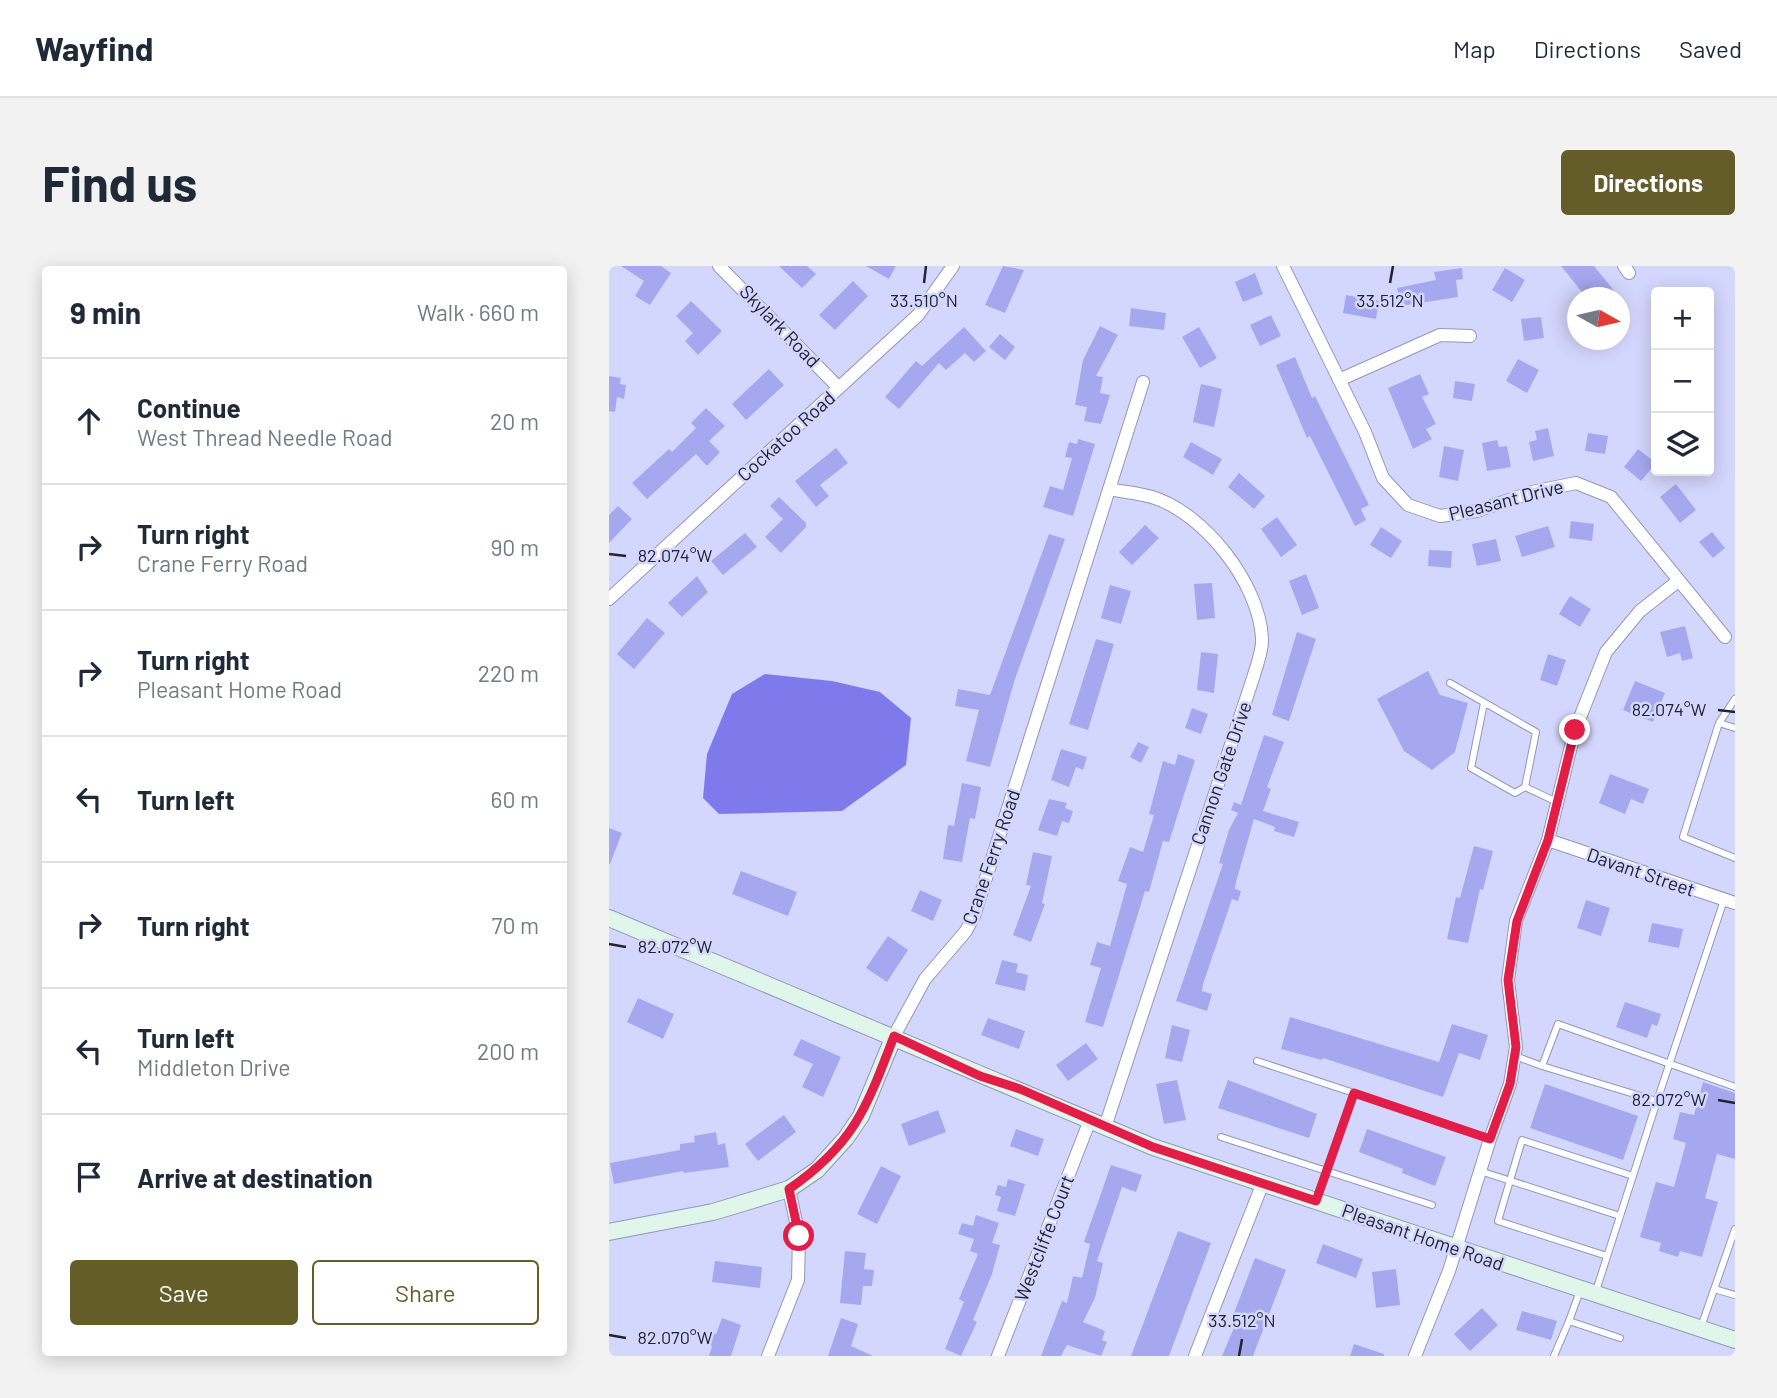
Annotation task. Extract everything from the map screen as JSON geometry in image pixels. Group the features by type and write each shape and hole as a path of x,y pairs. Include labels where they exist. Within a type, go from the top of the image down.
{"main road":[{"name":"Pleasant Home Road","path":"609,918 1098,1124 1262,1185 1735,1340"},
{"name":"Crane Ferry Road","path":"609,1232 713,1212 789,1189 817,1170 846,1139 861,1116 894,1036"}],"street":[{"name":"Skylark Road","path":"719,266 839,388"},
{"name":"Cockatoo Road","path":"609,599 918,315 953,266"},
{"name":"Pleasant Drive","path":"1283,266 1383,478 1408,505 1440,516 1477,511 1532,492 1576,483 1611,497 1725,637"},
{"path":"1339,380 1440,335 1470,336"},
{"name":"Crane Ferry Road","path":"894,1036 920,986 966,931 974,916 1143,382"},
{"name":"Cannon Gate Drive","path":"1098,1124 1254,675 1262,639 1253,599 1228,553 1192,520 1154,498 1109,489"},
{"path":"1415,1356 1456,1248 1510,1084 1515,1056 1508,980 1517,921 1548,840 1575,730 1606,652 1640,611 1678,581"},
{"name":"Davant Street","path":"1548,840 1730,902"},
{"name":"Westcliffe Court","path":"998,1356 1098,1124"},
{"path":"1195,1356 1262,1185"},
{"path":"768,1356 798,1280 799,1236 789,1189"}],"lane":[{"path":"1450,683 1536,732 1525,787 1515,793 1471,768 1484,703"},
{"path":"1735,699 1719,723 1683,837 1735,858"},
{"path":"1719,723 1735,728"},
{"path":"1525,787 1557,802"},
{"path":"1554,1356 1569,1321 1607,1256 1668,1063 1730,902"},
{"path":"1542,1066 1558,1024 1735,1087"},
{"path":"1515,1056 1657,1101"},
{"path":"1257,1061 1490,1139"},
{"path":"1316,1201 1354,1093"},
{"path":"1221,1137 1431,1205"},
{"path":"1607,1256 1498,1221 1522,1140 1633,1176"},
{"path":"1480,1171 1620,1216"},
{"path":"1700,1328 1735,1229"},
{"path":"1714,1289 1735,1295"},
{"path":"1569,1321 1620,1338"}],"shaded area":[{"path":"765,674 832,681 880,692 911,718 906,765 842,811 719,814 703,798 707,754 732,694"}],"building":[{"path":"621,266 661,266 671,273 650,305 635,296 644,281"},
{"path":"779,266 807,266 816,274 802,288"},
{"path":"866,266 896,266 889,279"},
{"path":"1003,266 1024,270 1005,313 985,305"},
{"path":"1561,266 1594,266 1611,287 1578,287"},
{"path":"1462,268 1463,279 1456,280 1458,297 1401,306 1397,288 1436,280 1434,272"},
{"path":"1505,268 1525,280 1512,302 1492,290"},
{"path":"1255,273 1263,294 1243,302 1235,282"},
{"path":"853,281 868,296 835,330 819,315"},
{"path":"1346,295 1379,301 1376,319 1343,313"},
{"path":"691,301 722,331 698,355 685,341 693,333 676,316"},
{"path":"1131,308 1166,313 1164,330 1129,326"},
{"path":"1271,315 1281,336 1260,346 1250,325"},
{"path":"1541,317 1544,338 1524,341 1521,319"},
{"path":"1100,326 1118,335 1096,376 1103,377 1100,393 1110,395 1101,424 1084,421 1087,407 1075,405 1083,360"},
{"path":"964,327 986,351 974,362 965,353 946,370 939,363 899,409 885,397 916,361 922,366"},
{"path":"1199,327 1217,358 1200,368 1182,337"},
{"path":"1000,334 1015,347 1005,360 989,347"},
{"path":"1295,357 1312,398 1315,396 1369,505 1361,509 1366,520 1355,526 1310,436 1307,438 1276,365"},
{"path":"1518,359 1539,370 1527,393 1506,381"},
{"path":"769,369 784,385 746,420 732,404"},
{"path":"1420,374 1429,394 1422,397 1436,424 1426,429 1432,439 1413,449 1388,388"},
{"path":"609,376 621,378 620,384 626,385 624,399 617,397 615,412 609,411"},
{"path":"1455,381 1475,384 1472,401 1453,398"},
{"path":"1201,384 1222,389 1214,427 1193,422"},
{"path":"706,408 725,426 709,441 720,452 707,466 696,454 647,499 632,483 669,449 672,452 696,428 691,423"},
{"path":"1548,428 1554,456 1533,461 1529,442 1537,440 1535,431"},
{"path":"1588,433 1608,436 1605,454 1585,451"},
{"path":"1078,439 1095,444 1073,516 1043,507 1050,486 1063,490 1072,458 1065,457 1069,442 1077,444"},
{"path":"1497,440 1499,447 1507,446 1511,467 1487,471 1482,443"},
{"path":"1191,442 1222,459 1213,475 1183,457"},
{"path":"1444,446 1464,450 1458,481 1439,477"},
{"path":"836,448 848,463 820,485 829,496 816,507 795,481"},
{"path":"1638,449 1651,459 1651,469 1641,481 1624,467"},
{"path":"1239,473 1265,496 1254,509 1228,487"},
{"path":"1676,484 1696,510 1680,523 1660,497"},
{"path":"779,497 806,523 806,527 781,553 765,537 783,519 770,506"},
{"path":"618,506 632,519 609,543 609,515"},
{"path":"1277,517 1297,545 1281,557 1261,529"},
{"path":"1571,521 1594,524 1592,541 1569,538"},
{"path":"1145,525 1159,538 1132,565 1119,552"},
{"path":"1548,526 1555,547 1522,557 1515,536"},
{"path":"1381,527 1402,541 1391,558 1370,545"},
{"path":"1712,532 1725,548 1713,558 1699,542"},
{"path":"745,533 757,547 723,575 711,561"},
{"path":"1049,534 1065,539 1014,682 990,767 966,761 979,710 955,706 958,689 990,695"},
{"path":"1496,539 1501,561 1477,566 1472,544"},
{"path":"1429,550 1452,551 1451,568 1428,566"},
{"path":"1306,574 1319,608 1302,615 1289,581"},
{"path":"697,576 708,592 682,617 668,603"},
{"path":"1212,583 1215,618 1197,620 1194,584"},
{"path":"1110,585 1131,591 1121,624 1101,618"},
{"path":"1570,596 1591,609 1580,627 1559,614"},
{"path":"647,618 665,633 634,669 617,654"},
{"path":"1685,626 1693,658 1682,661 1680,653 1667,657 1660,632"},
{"path":"1297,632 1316,639 1289,721 1272,715"},
{"path":"1096,639 1114,644 1088,730 1069,724"},
{"path":"1201,652 1218,654 1214,693 1197,690"},
{"path":"1548,654 1566,660 1557,686 1540,680"},
{"path":"1428,671 1440,695 1468,703 1455,752 1432,770 1404,751 1377,699"},
{"path":"1635,681 1665,693 1653,722 1623,710"},
{"path":"1192,708 1208,714 1201,734 1185,728"},
{"path":"1264,735 1284,742 1267,787 1271,789 1263,811 1299,822 1294,837 1274,831 1275,827 1254,819 1236,882 1235,889 1241,891 1238,901 1232,899 1203,984 1202,991 1212,994 1207,1011 1176,1001 1223,864 1219,863 1229,830 1238,813 1231,810 1234,802 1241,805"},
{"path":"1138,742 1149,747 1141,763 1130,757"},
{"path":"1061,749 1087,757 1083,770 1076,767 1069,787 1051,780"},
{"path":"1178,754 1195,760 1169,842 1163,841 1149,892 1145,891 1103,1027 1085,1022 1101,968 1090,965 1097,942 1110,946 1127,884 1118,881 1130,847 1143,852 1154,815 1149,814 1163,761 1175,765"},
{"path":"1610,774 1649,789 1643,804 1631,799 1625,814 1599,803"},
{"path":"962,783 981,787 975,819 970,818 962,862 943,859 948,825 954,826"},
{"path":"1049,799 1067,803 1065,808 1073,811 1069,823 1062,821 1057,836 1038,830"},
{"path":"609,828 622,833 610,864 609,864"},
{"path":"1474,846 1493,851 1483,890 1480,889 1468,943 1447,939 1456,897 1460,898"},
{"path":"1033,852 1052,856 1042,903 1045,904 1031,942 1013,935 1031,886 1026,885"},
{"path":"741,871 797,892 788,916 732,894"},
{"path":"920,890 942,900 933,921 911,911"},
{"path":"1586,900 1610,908 1601,936 1577,928"},
{"path":"1652,923 1683,929 1679,948 1648,942"},
{"path":"888,936 908,950 887,982 866,968"},
{"path":"1002,960 1018,964 1016,972 1028,975 1025,991 995,984"},
{"path":"638,998 674,1014 663,1039 627,1022"},
{"path":"1625,1002 1661,1014 1657,1026 1652,1024 1647,1038 1616,1027"},
{"path":"1290,1017 1439,1062 1452,1024 1488,1035 1480,1060 1459,1053 1443,1097 1323,1058 1322,1060 1281,1049"},
{"path":"988,1018 1025,1031 1019,1049 981,1035"},
{"path":"1172,1025 1190,1030 1182,1062 1165,1058"},
{"path":"801,1039 841,1057 823,1097 802,1087 813,1064 793,1055"},
{"path":"1086,1043 1098,1059 1068,1081 1056,1065"},
{"path":"1177,1080 1186,1120 1164,1124 1156,1084"},
{"path":"1228,1080 1317,1114 1309,1138 1218,1108"},
{"path":"1703,1082 1735,1093 1735,1159 1717,1154 1705,1198 1718,1202 1702,1257 1680,1251 1678,1257 1659,1251 1661,1243 1640,1237 1656,1182 1674,1187 1686,1143 1673,1139 1680,1112 1694,1115"},
{"path":"1545,1084 1638,1116 1623,1160 1530,1128"},
{"path":"938,1110 946,1132 909,1146 901,1124"},
{"path":"784,1115 796,1132 758,1161 745,1144"},
{"path":"1016,1129 1044,1139 1038,1156 1010,1146"},
{"path":"1367,1129 1446,1157 1435,1186 1402,1173 1403,1169 1359,1152"},
{"path":"716,1132 718,1145 725,1143 729,1167 683,1171 614,1184 610,1163 680,1150 680,1144 695,1142 694,1136"},
{"path":"1111,1165 1142,1175 1136,1192 1122,1187 1097,1261 1103,1263 1095,1298 1083,1322 1105,1331 1102,1340 1107,1342 1101,1356 1067,1345 1061,1356 1041,1356 1062,1301 1067,1303 1073,1276 1082,1278 1090,1244 1084,1242"},
{"path":"881,1166 901,1176 877,1224 857,1214"},
{"path":"1008,1179 1025,1184 1015,1216 997,1211 1001,1197 995,1195 998,1185 1006,1187"},
{"path":"976,1215 999,1223 992,1243 1000,1245 992,1274 973,1320 977,1322 961,1356 945,1349 964,1302 959,1299 978,1254 970,1251 974,1239 958,1234 962,1223 973,1226"},
{"path":"1178,1231 1211,1243 1169,1356 1131,1356"},
{"path":"1323,1244 1363,1259 1356,1278 1316,1263"},
{"path":"845,1251 866,1253 864,1269 874,1270 872,1286 863,1286 861,1305 840,1303"},
{"path":"1255,1258 1286,1270 1253,1356 1222,1356 1236,1323 1231,1321"},
{"path":"715,1261 762,1267 760,1288 712,1282"},
{"path":"1396,1269 1400,1305 1376,1308 1372,1272"},
{"path":"1482,1308 1498,1325 1470,1351 1454,1334"},
{"path":"1522,1311 1557,1321 1551,1340 1516,1330"},
{"path":"722,1318 741,1325 731,1356 709,1356 712,1346 708,1344 712,1333 716,1334"},
{"path":"841,1318 858,1324 851,1346 873,1356 828,1356"},
{"path":"1354,1344 1384,1354 1384,1356 1350,1356"}],"route":[{"path":"799,1236 789,1189 817,1170 846,1139 861,1116 894,1036 980,1076 1020,1089 1153,1147 1316,1201 1354,1093 1490,1139 1510,1084 1516,1047 1508,980 1517,921 1548,840 1575,730"}]}
